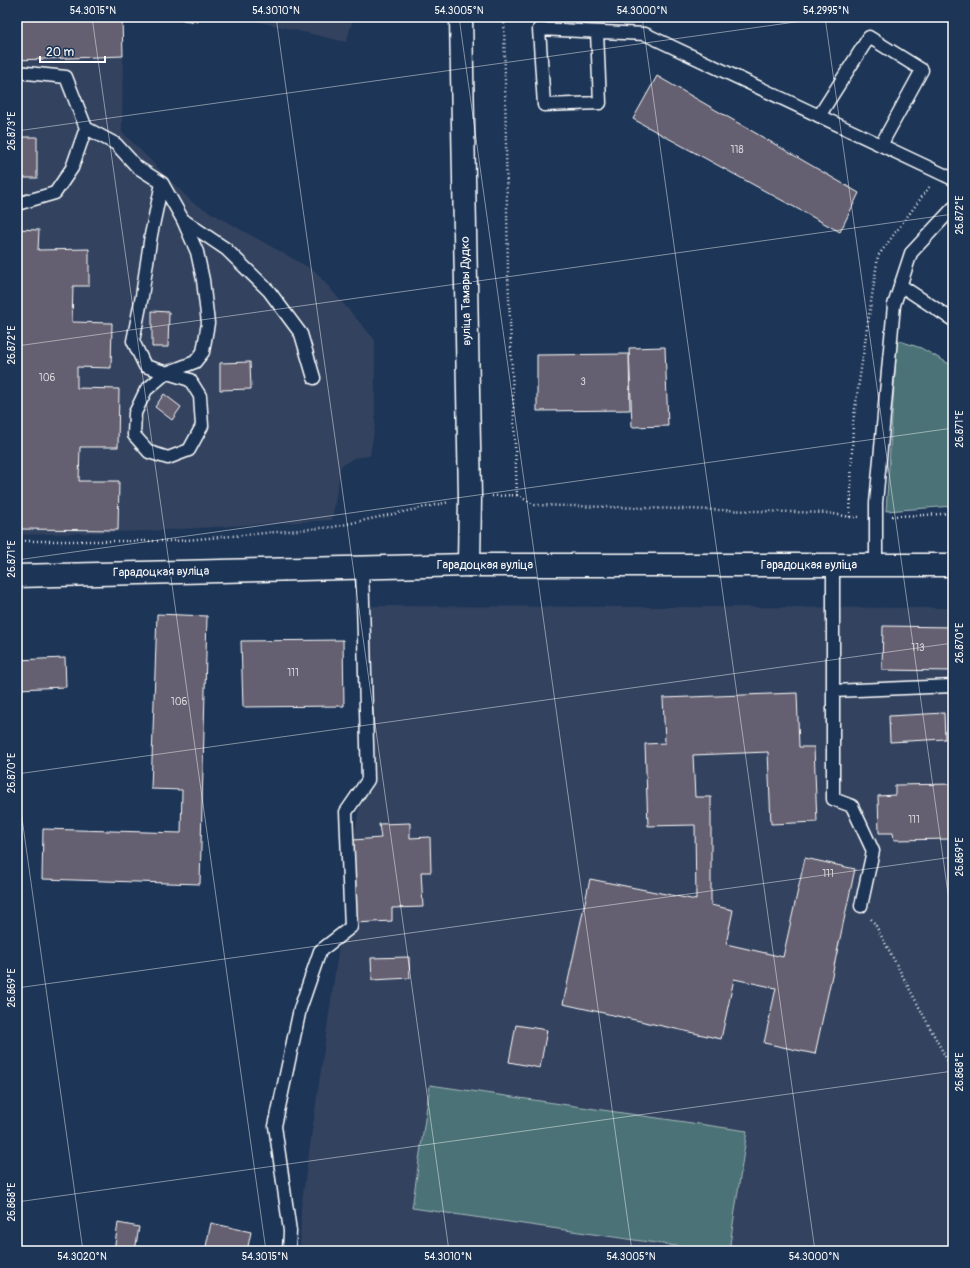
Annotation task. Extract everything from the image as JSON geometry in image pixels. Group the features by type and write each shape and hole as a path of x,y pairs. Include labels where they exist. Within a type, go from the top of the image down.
{"street":[{"name":"вуліца Тамары Дудко","path":"461,17 470,497 468,564"},
{"name":"Гарадоцкая вуліца","path":"17,576 468,564 953,565"}],"lane":[{"path":"596,32 600,103 544,105 539,29 645,34 953,179"},
{"path":"819,116 870,37 922,70 881,145"},
{"path":"17,72 66,77 86,128 116,144 137,168 162,183 183,220 197,252 203,280 208,323 203,352 195,362 166,373 146,390 135,413 134,435 149,452 168,458 189,450 202,426 200,396 190,380 166,373 145,366 133,341 142,296 151,235 162,183"},
{"path":"17,204 55,193 72,168 86,128"},
{"path":"876,565 875,517 894,305 911,253 953,208"},
{"path":"183,220 226,250 269,291 301,334 314,378"},
{"path":"900,285 953,320"},
{"path":"833,564 833,799 852,806 873,851 861,906"},
{"path":"289,1251 290,1231 275,1126 300,1009 320,952 351,927 346,812 368,780 362,567"},
{"path":"833,691 953,686"}],"path":[{"path":"504,17 508,273 517,494"},
{"path":"950,17 953,29"},
{"path":"17,541 175,541 333,527 470,497 517,494 535,505 829,513 850,517 926,516 953,513"},
{"path":"861,906 875,924 953,1071"}],"shaded area":[{"path":"17,17 21,17 22,19 122,18 122,132 192,202 315,271 375,340 375,425 370,456 354,458 341,466 332,520 149,531 17,535"},
{"path":"238,17 354,17 346,42"},
{"path":"371,606 953,608 953,1251 300,1251 301,1207 364,772"}],"green space":[{"path":"897,340 921,348 953,366 953,506 886,511"},
{"path":"430,1085 747,1131 729,1251 711,1251 412,1208"}],"building":[{"path":"184,17 199,17 198,22 183,20"},
{"path":"122,18 123,56 17,60 17,19"},
{"path":"657,76 859,193 840,232 633,119"},
{"path":"17,137 37,137 37,178 17,178"},
{"path":"17,229 39,230 38,250 89,249 89,286 73,286 72,322 112,323 111,368 77,367 77,388 119,389 118,447 80,447 79,481 119,481 118,530 17,529"},
{"path":"152,311 169,312 168,347 152,347"},
{"path":"665,347 668,426 632,427 629,348"},
{"path":"629,354 630,410 537,411 537,355"},
{"path":"250,362 251,389 220,390 220,363"},
{"path":"164,394 181,407 172,420 155,407"},
{"path":"157,614 207,616 200,884 42,879 43,829 181,833 182,790 151,789"},
{"path":"883,626 953,627 953,671 882,670"},
{"path":"343,640 344,706 243,707 241,641"},
{"path":"65,658 66,687 17,689 17,660"},
{"path":"797,693 799,747 814,747 817,822 771,824 768,752 693,755 695,797 711,797 711,905 733,910 726,944 783,957 805,858 855,869 815,1054 764,1043 776,988 734,979 721,1039 563,1004 590,879 696,900 695,825 648,826 645,744 665,743 663,698"},
{"path":"944,713 945,739 890,742 889,716"},
{"path":"953,784 953,807 949,807 951,839 894,840 893,833 879,833 878,796 895,795 895,785"},
{"path":"410,823 410,838 430,837 431,872 421,872 423,907 392,908 392,921 355,923 353,840 381,838 379,824"},
{"path":"409,957 410,978 372,980 371,958"},
{"path":"516,1025 547,1030 540,1068 509,1062"},
{"path":"118,1223 139,1227 135,1251 114,1251"},
{"path":"211,1223 251,1232 247,1251 205,1251"}]}
